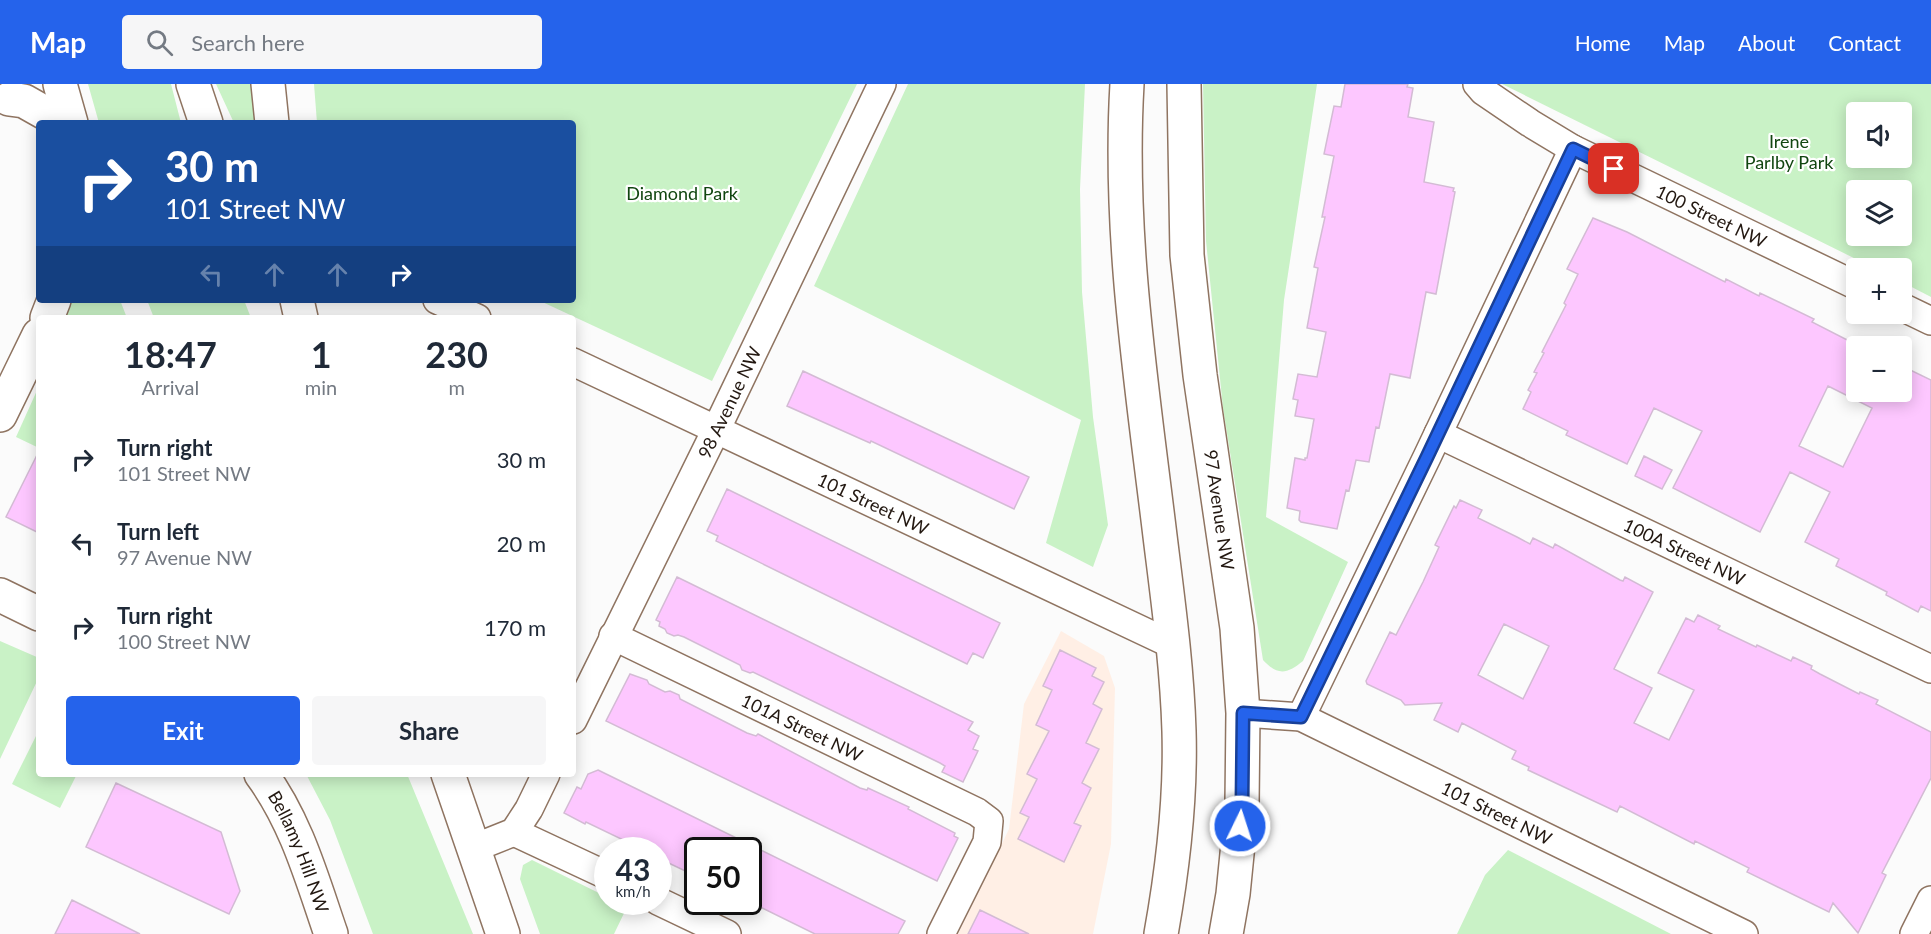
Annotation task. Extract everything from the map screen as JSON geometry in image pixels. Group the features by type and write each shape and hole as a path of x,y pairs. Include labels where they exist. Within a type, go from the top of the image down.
{"main road":[{"path":"60,84 70,120"},
{"path":"193,84 205,120"},
{"path":"268,84 272,120"},
{"path":"1127,84 1124,135 1129,266 1173,645 1179,731 1178,804 1172,876 1161,934"},
{"name":"97 Avenue NW","path":"1184,84 1186,255 1200,375 1237,628 1243,713 1242,804 1233,894 1226,934"},
{"path":"12,94 58,120"},
{"path":"0,415 35,344"},
{"path":"0,595 36,613"},
{"name":"Bellamy Hill NW","path":"263,777 280,801 303,854 331,934"},
{"path":"449,777 503,934"}],"street":[{"name":"98 Avenue NW","path":"576,714 716,430 882,84"},
{"name":"100 Street NW","path":"1477,84 1483,91 1530,123 1573,149 1846,281"},
{"path":"1301,717 1573,149"},
{"path":"444,303 470,315"},
{"path":"1912,312 1931,321"},
{"name":"101 Street NW","path":"576,363 1173,645"},
{"name":"100A Street NW","path":"1438,434 1931,669"},
{"name":"101A Street NW","path":"613,636 977,812 989,821 987,842 941,934"},
{"name":"101 Street NW","path":"1243,713 1301,717 1744,934"},
{"path":"474,848 514,832 529,809 545,777"},
{"path":"514,832 594,869"},
{"path":"1914,934 1931,900"},
{"path":"672,908 727,934"}],"shaded area":[{"path":"1061,631 1104,656 1115,688 1111,844 1093,934 958,934 1009,829 1024,704"}],"green space":[{"path":"88,84 171,84 180,120 98,120"},
{"path":"216,84 252,84 256,120 233,120"},
{"name":"Diamond Park","path":"314,84 857,84 712,381 576,318 576,315 570,315 544,303 576,303 576,120 317,120"},
{"path":"908,84 1085,84 1080,189 1082,292 1093,417 1108,525 1093,567 1046,543 1081,420 814,286"},
{"path":"1203,84 1317,84 1284,300 1266,517 1348,562 1303,661 1287,671 1273,669 1263,660 1223,408 1206,241"},
{"name":"Irene Parlby Park","path":"1502,84 1931,84 1931,297 1912,287 1912,258 1854,258"},
{"path":"66,303 121,303 126,315 62,315"},
{"path":"148,303 245,303 250,315 153,315"},
{"path":"36,393 36,447 16,437"},
{"path":"0,641 36,657 36,683 0,759"},
{"path":"36,736 36,777 76,777 60,808 12,784"},
{"path":"308,777 408,777 473,934 373,934 330,820"},
{"path":"1508,850 1671,934 1457,934 1485,875"},
{"path":"532,860 594,891 594,915 623,915 614,934 540,934 520,879 523,865"}],"building":[{"path":"1345,84 1408,84 1407,87 1413,88 1408,117 1434,122 1424,182 1454,188 1455,192 1436,294 1426,292 1410,378 1390,374 1379,428 1376,427 1369,462 1356,460 1337,529 1301,522 1299,520 1300,511 1287,508 1295,458 1305,460 1307,458 1314,419 1295,416 1298,400 1293,399 1298,374 1317,377 1326,332 1307,328 1318,268 1314,267 1325,217 1322,217 1334,156 1324,154 1334,106 1341,107"},
{"path":"1593,218 1627,232 1725,282 1726,279 1759,296 1760,293 1814,319 1812,322 1846,339 1846,395 1828,386 1799,446 1843,467 1872,408 1860,402 1912,402 1912,371 1931,380 1931,611 1921,606 1918,612 1886,595 1887,592 1836,566 1839,559 1805,542 1830,492 1790,472 1760,532 1673,488 1702,431 1654,408 1627,464 1566,435 1568,431 1523,409 1531,392 1528,390 1537,373 1534,372 1544,353 1542,352 1566,305 1564,303 1578,274 1567,269"},
{"path":"803,371 1029,477 1014,509 871,441 870,443 787,406"},
{"path":"1644,456 1672,470 1662,489 1635,476"},
{"path":"36,457 36,532 6,517"},
{"path":"727,489 1000,623 983,658 973,653 967,664 716,541 718,536 707,531"},
{"path":"1460,500 1482,510 1478,518 1530,544 1533,538 1553,548 1555,544 1620,580 1623,581 1625,577 1653,592 1614,669 1652,688 1634,723 1669,740 1694,690 1658,673 1686,618 1694,622 1698,615 1720,626 1718,629 1756,647 1757,645 1791,661 1793,657 1812,666 1811,669 1820,674 1859,694 1860,692 1878,700 1876,704 1931,732 1931,778 1882,873 1886,875 1858,933 1833,903 1829,912 1747,872 1749,868 1695,841 1694,844 1620,806 1617,812 1528,770 1529,767 1512,759 1516,751 1462,723 1458,732 1434,720 1442,703 1405,705 1401,700 1367,684 1366,681 1390,632 1396,635 1423,582 1439,547 1435,545 1454,506 1456,508","holes":["1504,624 1549,646 1523,699 1478,675"]},
{"path":"677,577 973,722 968,730 979,736 973,749 978,751 963,782 942,772 945,766 940,763 753,672 742,670 740,665 684,637 667,633 656,620"},
{"path":"1060,650 1096,668 1092,676 1104,682 1093,704 1102,709 1086,743 1099,749 1082,783 1091,788 1074,823 1081,826 1064,862 1018,839 1029,817 1020,813 1037,779 1027,774 1049,731 1036,725 1052,690 1043,686"},
{"path":"630,674 647,680 649,684 665,692 670,691 679,695 680,699 747,733 756,736 758,734 860,788 867,790 868,788 909,807 908,809 955,833 954,836 958,838 937,881 606,721"},
{"path":"598,770 734,837 684,837 684,870 672,865 672,837 617,837 564,813 577,787 581,789 588,774"},
{"path":"116,783 221,832 240,891 229,914 86,847"},
{"path":"762,851 905,921 898,934 815,934 762,908"},
{"path":"72,900 140,934 55,934"},
{"path":"980,910 1029,934 968,934"}],"route":[{"path":"1240,826 1243,713 1301,717 1573,149 1614,169"}]}
